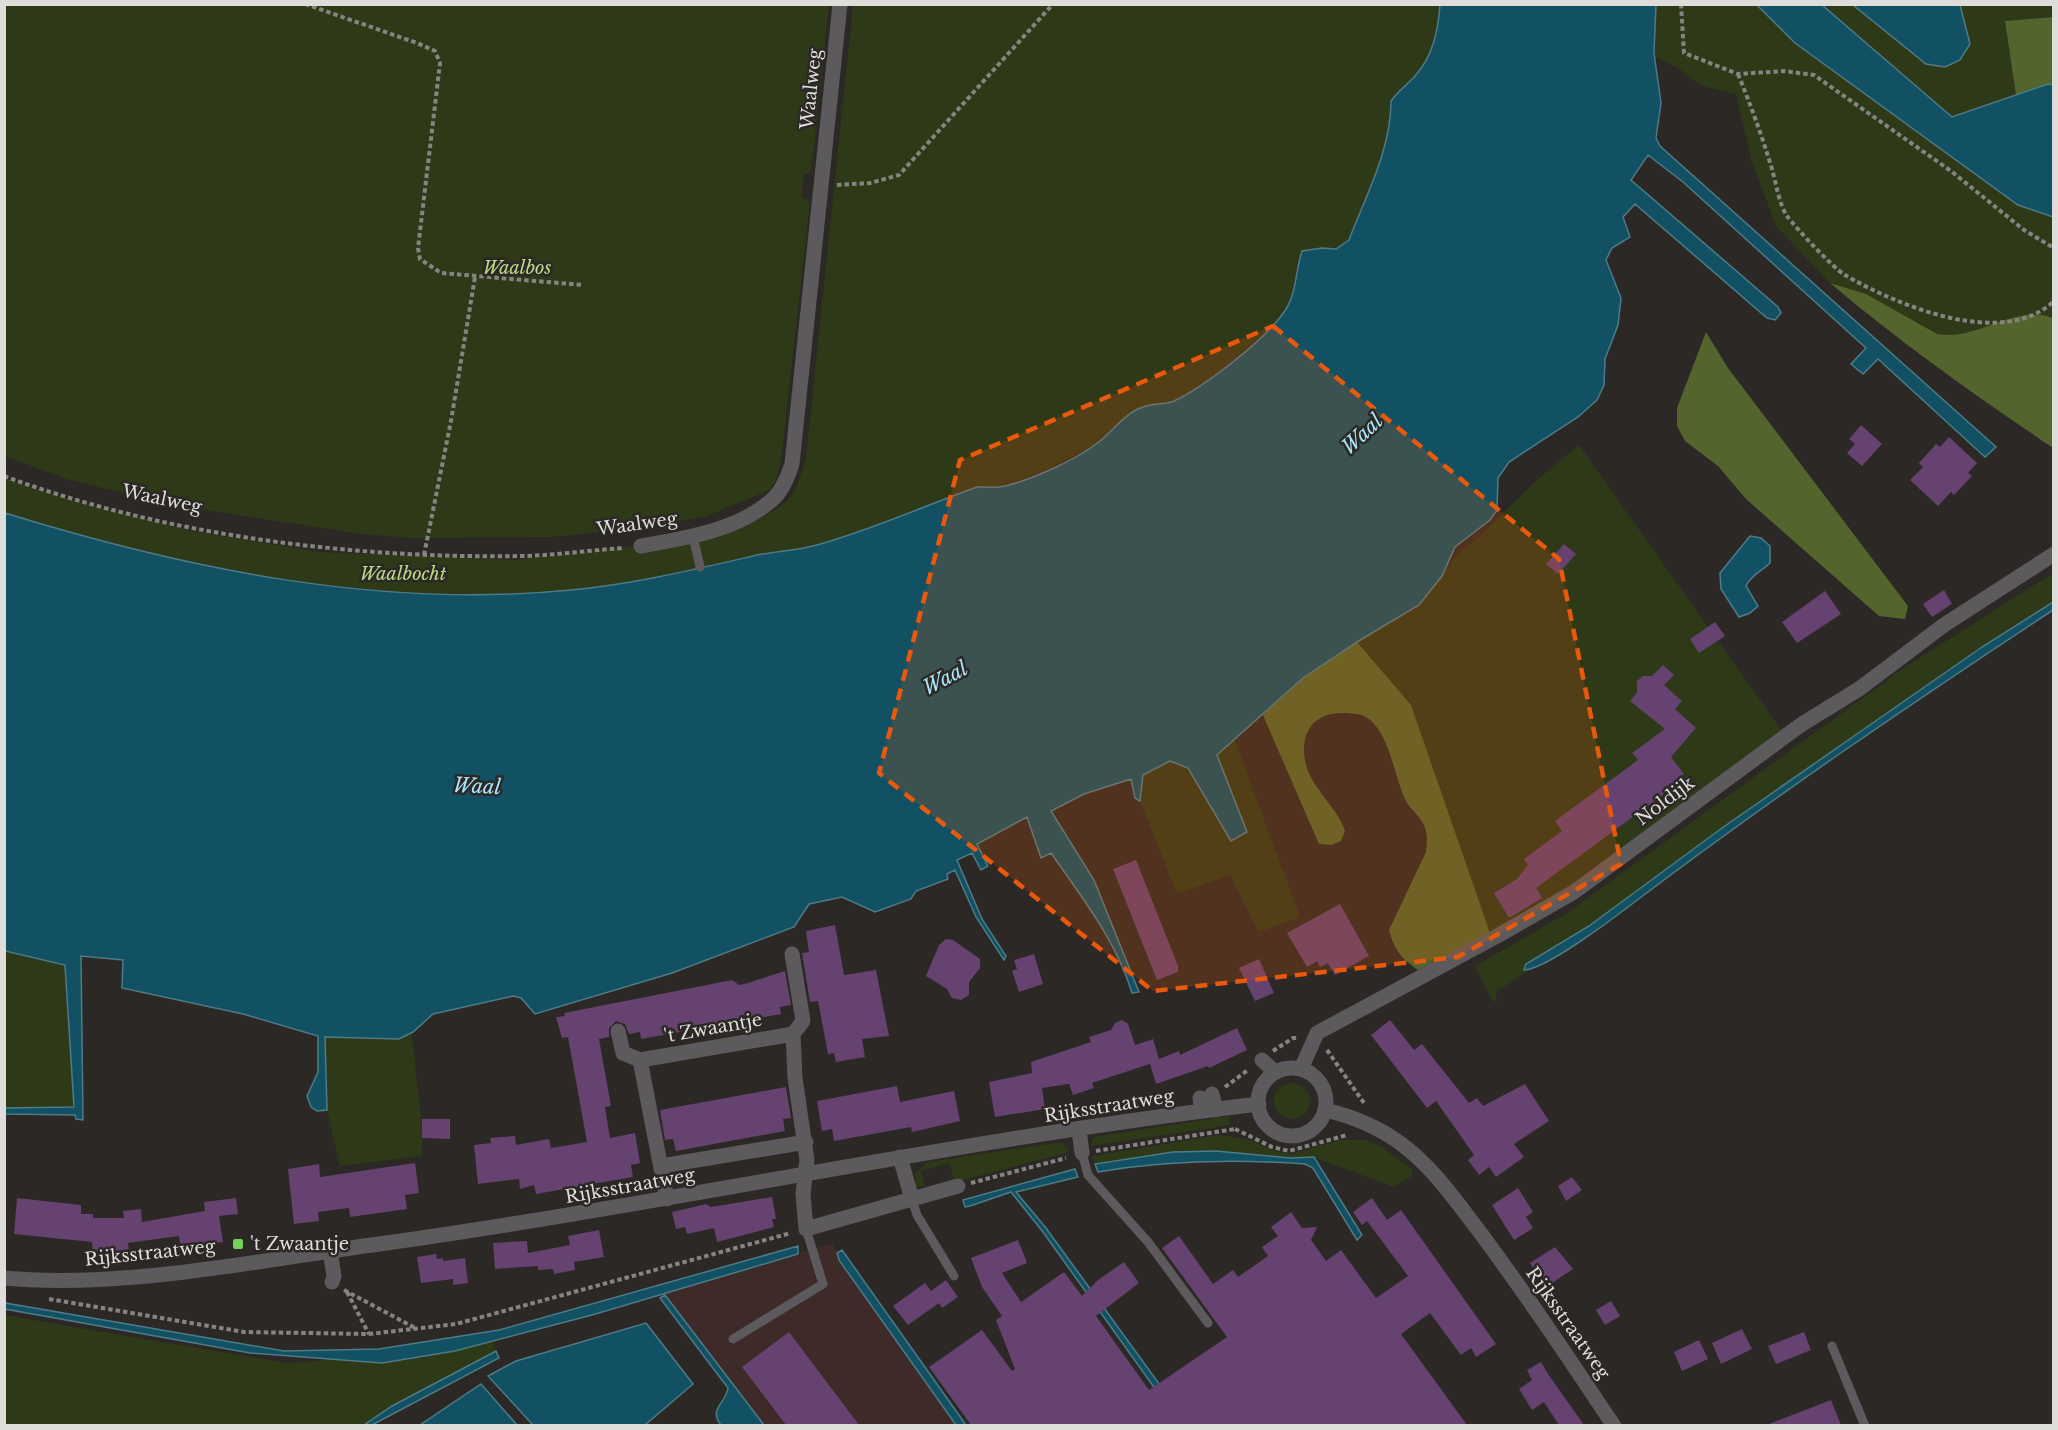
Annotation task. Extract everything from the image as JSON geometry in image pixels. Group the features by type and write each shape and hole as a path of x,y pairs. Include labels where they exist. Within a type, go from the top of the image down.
{"street":[{"name":"Waalweg","path":"641,546 693,536 738,521 776,496 792,464 840,4"},
{"name":"Noldijk","path":"1301,1069 1317,1033 1574,892 1802,724 1858,689 1944,626 2054,554"},
{"path":"792,954 803,1020 793,1034 795,1078 806,1142 803,1194 806,1229 958,1186"},
{"path":"618,1030 623,1053 640,1060 667,1199"},
{"name":"'t Zwaantje","path":"640,1060 793,1034"},
{"path":"1262,1060 1275,1072"},
{"path":"1288,1068 1301,1069 1313,1075 1322,1085 1326,1097 1325,1110 1315,1127 1303,1134 1289,1135 1271,1128 1262,1117 1259,1104 1262,1086 1275,1072 1288,1068"},
{"name":"Rijksstraatweg","path":"4,1278 68,1280 140,1276 330,1251 517,1225 900,1157 1079,1130 1208,1103 1259,1104"},
{"name":"Rijksstraatweg","path":"1325,1110 1356,1119 1388,1136 1424,1164 1451,1194 1521,1288 1614,1425"},
{"path":"1079,1130 1082,1153"},
{"path":"661,1166 806,1142"},
{"path":"900,1157 912,1199"},
{"path":"330,1251 334,1276 332,1282"}],"lane":[{"path":"693,536 700,567"},
{"path":"1082,1153 1088,1175 1148,1242 1208,1323"},
{"path":"912,1199 917,1215 954,1276"},
{"path":"733,1338 823,1284 806,1229"},
{"path":"1832,1346 1865,1425"}],"path":[{"path":"305,4 435,51 440,63 440,79 418,248 420,259 441,273 583,285"},
{"path":"821,184 870,183 899,174 1053,4"},
{"path":"1681,4 1684,53 1738,74 1784,71 1814,75 1952,171 2024,230 2054,248"},
{"path":"1738,74 1756,118 1786,215 1843,274 1910,305 1958,321 2015,321 2048,307 2054,301"},
{"path":"424,555 451,421 475,277"},
{"name":"Waalweg","path":"4,476 147,519 301,544 424,555 526,556 641,546"},
{"path":"1312,1042 1331,1053 1358,1096"},
{"path":"1235,1129 1272,1148 1289,1150 1344,1135"},
{"path":"89,1307 244,1332 369,1334 418,1330 456,1324 806,1229"},
{"path":"332,1282 418,1330"},
{"path":"347,1292 369,1334"}],"highlighted area":[{"path":"1273,326 1559,559 1621,864 1458,957 1153,991 879,773 960,460"}],"shaded area":[{"path":"833,1244 839,1260 956,1425 764,1425 665,1295 665,1287"}],"green space":[{"name":"Waalbos","path":"4,5 829,5 813,157 810,173 804,175 801,197 810,202 781,461 777,478 770,490 707,516 651,527 551,537 412,538 361,534 173,505 66,479 5,456"},
{"name":"Waalbocht","path":"853,5 1440,5 1436,34 1426,60 1415,76 1391,101 1387,137 1382,155 1349,240 1336,249 1322,248 1297,266 1293,297 1283,314 1254,343 1205,382 1174,401 1143,406 1126,417 1096,444 1046,470 1004,486 977,487 857,532 809,547 761,554 617,584 571,590 499,594 427,594 356,589 284,580 143,551 5,513 4,478 79,502 193,531 320,552 514,560 686,540 749,522 750,524 774,511 793,493 806,458"},
{"path":"1656,5 1757,5 1795,43 2018,205 2053,217 2053,318 2024,315 1967,333 1952,336 1937,335 1866,294 1830,283 1776,226 1751,159 1736,94 1702,86 1678,68 1655,57"},
{"path":"1822,5 1853,5 1926,64 1970,44 1960,5 2053,5 2053,17 2005,21 2016,95 1952,117"},
{"path":"2053,17 2053,85 2047,84 2016,95 2005,21"},
{"path":"1830,283 1866,294 1937,334 1967,333 2024,315 2053,318 2053,448 1939,368"},
{"path":"1706,332 1728,368 1908,606 1905,619 1879,616 1746,499 1718,466 1685,441 1677,426 1677,408"},
{"path":"1579,445 1782,731 1577,883 1490,933 1411,705 1357,642 1419,605 1455,557 1537,480"},
{"path":"2053,573 2053,602 1982,647 1722,828 1589,926 1526,964 1524,969 1528,970 1495,993 1498,1003 1492,1000 1475,966 1567,913 1904,668"},
{"path":"1357,642 1411,705 1490,933 1418,970 1399,953 1389,930 1426,852 1426,832 1424,825 1407,803 1381,734 1366,717 1346,713 1325,716 1312,725 1307,732 1304,750 1308,770 1345,831 1341,841 1331,845 1319,844 1263,715 1303,678"},
{"path":"1234,738 1300,917 1259,932 1230,875 1177,894 1140,801 1143,775 1170,761 1188,768 1231,841 1247,832 1216,755"},
{"path":"5,951 65,965 74,1108 5,1108"},
{"path":"412,1033 423,1140 421,1156 340,1166 327,1110 325,1037 398,1039"},
{"path":"1292,1083 1305,1088 1310,1101 1305,1114 1292,1119 1279,1114 1274,1101 1279,1088"},
{"path":"1229,1116 1230,1125 1091,1146 1093,1139 1099,1136"},
{"path":"1220,1135 1250,1140 1275,1151 1290,1154 1341,1140 1365,1140 1380,1146 1412,1169 1412,1176 1394,1187 1314,1157 1290,1158 1216,1151 1173,1152 1095,1164 1092,1156"},
{"path":"1062,1142 1070,1152 955,1182 949,1163 921,1171 925,1186 916,1186 915,1174 927,1162"},
{"path":"4,1315 286,1363 310,1362 489,1332 496,1351 392,1406 364,1425 5,1425"}],"water":[{"name":"Waal","path":"1440,5 1656,5 1654,53 1661,103 1656,138 1660,146 1996,447 1985,457 1878,359 1863,374 1851,364 1866,348 1683,182 1648,155 1631,180 1778,307 1781,313 1775,320 1767,318 1635,204 1623,217 1630,237 1612,248 1606,260 1621,298 1618,325 1605,359 1604,385 1597,400 1578,417 1509,462 1498,478 1497,510 1490,520 1455,547 1442,576 1419,605 1303,678 1217,755 1247,832 1231,841 1188,768 1170,761 1143,775 1140,801 1135,798 1131,779 1084,794 1051,811 1094,880 1139,992 1132,993 1108,938 1051,853 1041,858 1027,817 977,844 988,866 981,870 972,853 957,860 982,919 1006,956 1004,960 976,917 955,870 947,874 948,879 916,891 911,899 875,912 842,897 809,904 794,927 672,973 535,1014 521,998 513,996 433,1014 413,1032 399,1039 325,1037 327,1110 317,1111 311,1107 307,1096 318,1072 318,1036 243,1014 122,988 123,960 81,956 83,1120 76,1119 75,1115 5,1114 5,1108 74,1107 65,965 5,951 5,513 143,551 284,580 356,589 427,594 499,594 571,590 617,584 761,554 809,547 857,532 977,487 1002,487 1016,483 1065,463 1087,450 1136,410 1174,401 1217,374 1249,348 1284,312 1294,290 1302,251 1322,248 1336,249 1349,240 1382,155 1390,119 1391,101 1415,76 1426,60 1436,34"},
{"path":"1757,5 1822,5 1952,117 2048,84 2053,85 2053,217 2018,205 1795,43"},
{"path":"1853,5 1960,5 1970,44 1960,60 1945,67 1926,64"},
{"path":"1750,536 1761,538 1770,546 1770,563 1753,576 1746,586 1758,606 1750,613 1739,617 1721,589 1720,573"},
{"path":"2053,602 2053,610 1785,792 1592,933 1561,954 1524,970 1526,964 1589,926 1722,828 1982,647"},
{"path":"1216,1151 1290,1158 1314,1157 1362,1235 1357,1240 1313,1168 1305,1164 1253,1161 1201,1162 1150,1165 1098,1172 1095,1164 1173,1152"},
{"path":"1075,1169 1078,1177 1016,1192 1046,1228 1189,1425 1181,1425 1043,1232 1011,1192 965,1207 963,1200"},
{"path":"798,1246 798,1254 592,1315 455,1351 382,1363 250,1353 5,1309 5,1303 284,1351 379,1349 499,1330"},
{"path":"842,1250 966,1425 956,1425 839,1260 837,1253"},
{"path":"665,1295 764,1425 721,1425 716,1415 728,1388 660,1298"},
{"path":"646,1323 693,1384 645,1425 533,1425 488,1376 516,1361"},
{"path":"496,1351 499,1358 372,1425 364,1425 392,1406"},
{"path":"481,1384 517,1425 420,1425"}],"building":[{"path":"1861,425 1882,444 1862,466 1847,453 1855,444 1849,439"},
{"path":"1949,437 1977,463 1968,473 1972,476 1954,495 1951,492 1938,506 1910,480 1923,467 1919,463 1936,444 1940,447"},
{"path":"1564,544 1576,554 1558,574 1546,564"},
{"path":"1944,590 1952,604 1932,617 1923,604"},
{"path":"1825,591 1841,614 1797,643 1782,622"},
{"path":"1715,622 1725,636 1699,653 1690,639"},
{"path":"1663,665 1674,675 1664,685 1682,701 1675,709 1696,728 1671,757 1684,774 1676,780 1679,783 1536,888 1542,898 1509,918 1494,893 1517,879 1528,865 1524,859 1562,831 1555,821 1638,760 1632,753 1665,729 1630,701 1637,693 1637,681 1643,676 1652,676"},
{"path":"1136,860 1178,966 1178,972 1157,980 1113,869"},
{"path":"1340,904 1369,956 1335,975 1328,963 1320,967 1317,961 1307,967 1287,933"},
{"path":"835,925 844,975 876,970 889,1036 862,1039 865,1057 836,1062 834,1053 828,1054 818,1001 810,1002 802,953 809,952 806,931"},
{"path":"946,939 953,940 980,959 980,968 969,982 969,995 961,1000 952,998 947,989 926,976 939,945"},
{"path":"1034,954 1043,984 1019,992 1012,971 1017,969 1014,960"},
{"path":"1259,959 1274,993 1255,1001 1239,968"},
{"path":"785,971 791,1005 780,1007 781,1014 641,1039 640,1032 629,1034 625,1024 616,1021 609,1028 609,1037 599,1039 611,1106 605,1107 610,1138 635,1133 640,1163 631,1165 633,1177 536,1194 534,1185 520,1189 519,1179 478,1184 474,1145 491,1143 490,1138 515,1136 516,1145 549,1139 551,1148 587,1142 568,1037 562,1038 556,1017 565,1016 564,1013 732,980 739,985"},
{"path":"1122,1020 1128,1024 1135,1045 1153,1039 1159,1059 1179,1051 1180,1055 1237,1028 1247,1050 1209,1068 1208,1066 1156,1084 1150,1064 1092,1083 1094,1088 1073,1095 1069,1084 1042,1088 1045,1109 995,1117 989,1082 1032,1073 1031,1062 1091,1042 1089,1037 1111,1030 1115,1023"},
{"path":"1390,1020 1414,1050 1422,1044 1469,1103 1477,1098 1483,1106 1525,1084 1549,1121 1514,1144 1524,1157 1496,1177 1489,1167 1479,1175 1468,1160 1474,1155 1436,1101 1427,1108 1371,1035"},
{"path":"897,1086 900,1102 954,1091 960,1121 912,1132 911,1127 834,1141 832,1129 822,1131 817,1101"},
{"path":"786,1087 791,1118 783,1119 785,1131 676,1151 673,1139 665,1140 660,1110"},
{"path":"422,1119 450,1119 450,1139 422,1138"},
{"path":"415,1163 419,1193 405,1195 407,1209 350,1217 349,1208 318,1212 319,1221 294,1224 288,1169 319,1164 320,1177"},
{"path":"1572,1177 1582,1190 1566,1201 1558,1186"},
{"path":"1518,1188 1533,1212 1526,1217 1533,1228 1514,1240 1492,1205"},
{"path":"772,1197 776,1219 772,1219 774,1227 717,1242 714,1228 687,1234 685,1227 676,1229 672,1212 706,1204 711,1207"},
{"path":"17,1198 81,1205 81,1214 93,1214 93,1218 124,1218 123,1211 141,1209 142,1222 205,1211 204,1202 236,1198 238,1214 219,1216 223,1242 181,1249 179,1236 128,1243 129,1252 93,1255 92,1242 14,1234"},
{"path":"1372,1198 1387,1220 1401,1210 1496,1344 1476,1357 1471,1348 1461,1355 1430,1313 1401,1334 1467,1425 971,1425 929,1367 982,1330 1012,1371 1015,1369 996,1320 1002,1316 982,1287 971,1258 1018,1240 1027,1263 1002,1273 1021,1302 1064,1272 1082,1296 1098,1280 1124,1262 1139,1283 1096,1316 1149,1390 1227,1337 1162,1248 1179,1236 1213,1284 1233,1270 1238,1277 1268,1256 1262,1247 1278,1236 1271,1227 1291,1212 1302,1228 1317,1227 1311,1240 1326,1261 1341,1250 1376,1298 1408,1276 1367,1221 1362,1225 1353,1212"},
{"path":"599,1230 604,1257 574,1262 575,1270 554,1274 553,1269 538,1270 538,1266 495,1269 493,1243 527,1241 528,1253 570,1245 568,1236"},
{"path":"1555,1247 1573,1269 1546,1287 1530,1263"},
{"path":"436,1254 437,1259 443,1258 443,1261 465,1258 468,1283 453,1285 453,1279 421,1283 417,1257"},
{"path":"946,1280 958,1297 942,1308 939,1303 908,1325 893,1306 925,1283 931,1291"},
{"path":"1611,1301 1620,1316 1605,1325 1596,1310"},
{"path":"1742,1329 1752,1349 1721,1364 1712,1343"},
{"path":"789,1332 859,1425 786,1425 742,1367"},
{"path":"1804,1332 1811,1350 1776,1364 1768,1346"},
{"path":"1699,1340 1708,1359 1682,1371 1674,1352"},
{"path":"1541,1362 1584,1425 1559,1425 1544,1402 1532,1410 1519,1389 1532,1380 1527,1370"},
{"path":"1831,1400 1841,1425 1769,1424"}],"place":[{"name":"'t Zwaantje","path":"238,1244"}]}
